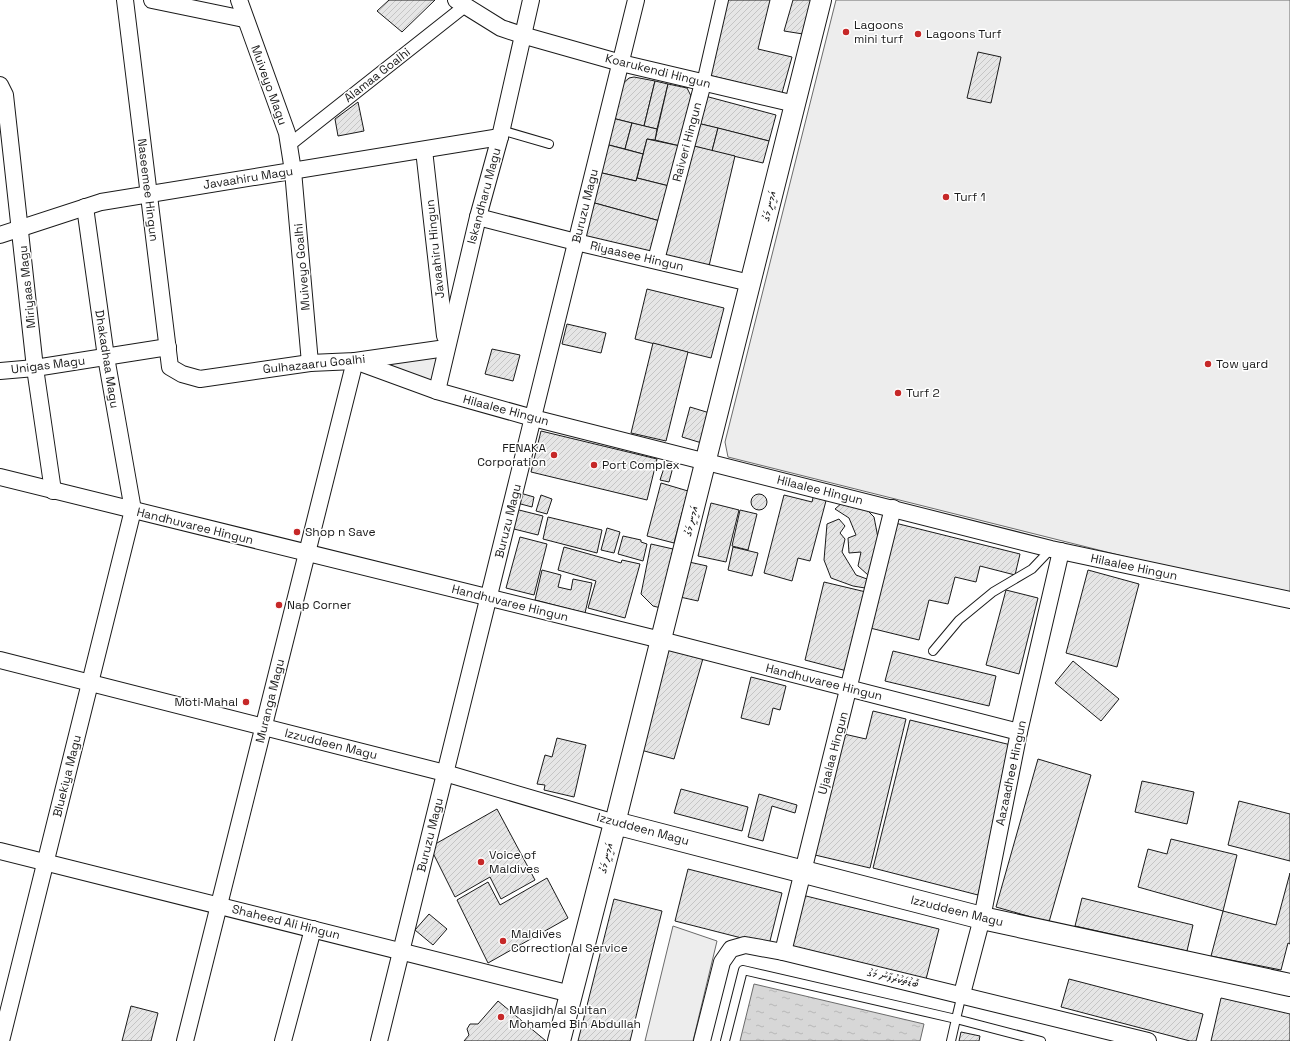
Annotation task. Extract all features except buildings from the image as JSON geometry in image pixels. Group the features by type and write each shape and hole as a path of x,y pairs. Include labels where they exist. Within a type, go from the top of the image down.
{"main road":[{"name":"Izzuddeen Magu","path":"615,822 982,918 1290,985"},
{"name":"އަމީނީ މަގު","path":"559,1041 615,822"}],"street":[{"name":"Naseemee Hingun","path":"125,0 170,367 182,374"},
{"path":"152,0 244,18"},
{"name":"Muiveyo Magu","path":"239,0 244,18 287,133 293,171"},
{"name":"Iskandharu Magu","path":"437,391 478,217 501,133 531,0"},
{"name":"Buruzu Magu","path":"379,1041 636,0"},
{"name":"Raiveri Hingun","path":"656,260 703,83 722,0"},
{"name":"އަމީނީ މަގު","path":"615,822 821,0"},
{"name":"Koarukendi Hingun","path":"461,3 501,28 522,36 621,63 795,104"},
{"name":"Alamaa Goalhi","path":"289,145 461,3"},
{"name":"Miriyaas Magu","path":"0,85 5,96 35,368 53,491"},
{"name":"Javaahiru Magu","path":"0,235 101,202 424,150 501,133"},
{"name":"Javaahiru Hingun","path":"424,150 446,348"},
{"name":"Muiveyo Goalhi","path":"293,171 310,363"},
{"name":"Dhakadhaa Magu","path":"85,207 106,357 133,510"},
{"name":"Riyaasee Hingun","path":"478,217 750,283"},
{"name":"Unigas Magu","path":"0,371 35,368 168,347"},
{"name":"Gulhazaaru Goalhi","path":"182,374 200,379 310,363 355,361 446,348"},
{"name":"Hilaalee Hingun","path":"355,361 437,391 533,418 1056,550 1290,600"},
{"name":"Muranga Magu","path":"185,1041 355,361"},
{"name":"Handhuvaree Hingun","path":"0,477 661,640 1019,732"},
{"name":"Ujaalaa Hingun","path":"783,952 802,871 850,688 893,508"},
{"name":"Bluekiya Magu","path":"1,1041 133,510"},
{"name":"Aazaadhee Hingun","path":"962,994 982,918 1056,550"},
{"name":"Izzuddeen Magu","path":"0,660 445,773 615,822"},
{"name":"Shaheed Ali Hingun","path":"0,850 571,994"},
{"path":"283,1041 313,929"},
{"name":"ބޮޑުތަކުރުފާނު މަގު","path":"702,1041 722,962 730,949 745,945 783,952 962,994 1148,1041"}],"lane":[{"path":"501,133 548,144"},
{"path":"933,651 959,620 993,592 1032,569 1056,550"},
{"path":"725,1041 743,970 956,1019 1041,1041"},
{"path":"951,1041 962,994"}],"shaded area":[{"path":"836,0 1290,0 1290,598 728,457 725,442"},
{"path":"446,348 437,391 355,361"},
{"path":"673,926 717,941 693,1041 645,1041"}],"water":[{"path":"754,984 924,1024 920,1041 740,1041"}],"place":[{"name":"Lagoons mini turf","path":"846,32"},
{"name":"Lagoons Turf","path":"918,34"},
{"name":"Turf 1","path":"946,197"},
{"name":"Tow yard","path":"1208,364"},
{"name":"Turf 2","path":"898,393"},
{"name":"FENAKA Corporation","path":"554,455"},
{"name":"Port Complex","path":"594,465"},
{"name":"Shop n Save","path":"297,532"},
{"name":"Nap Corner","path":"279,605"},
{"name":"Moti Mahal","path":"246,702"},
{"name":"Voice of Maldives","path":"481,862"},
{"name":"Maldives Correctional Service","path":"503,941"},
{"name":"Masjidh al Sultan Mohamed Bin Abdullah","path":"501,1017"}]}
